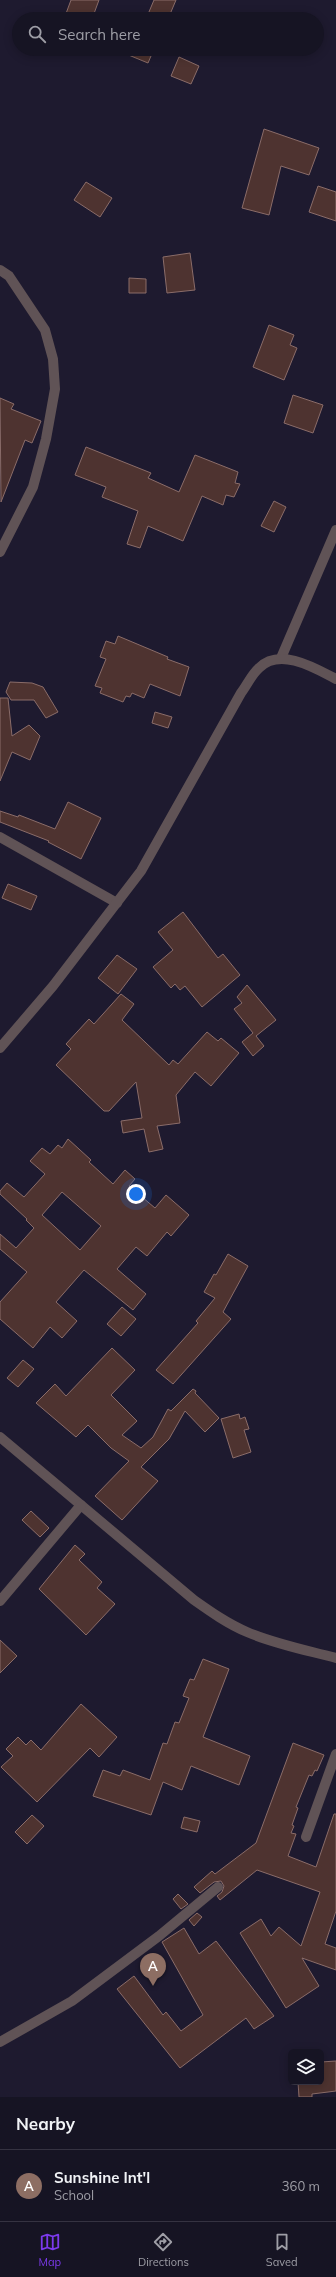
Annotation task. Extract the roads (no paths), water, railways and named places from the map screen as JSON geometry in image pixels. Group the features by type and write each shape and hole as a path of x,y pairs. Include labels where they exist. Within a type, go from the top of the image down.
{"street":[{"path":"0,270 9,276 45,330 53,359 55,389 46,439 33,487 0,552"},
{"path":"281,658 336,530"},
{"path":"0,1048 53,986 141,871 241,693 260,667 281,658 304,663 336,679"},
{"path":"0,837 117,903"},
{"path":"0,1437 194,1600 218,1617 247,1632 289,1646 336,1658"},
{"path":"0,1601 81,1505"},
{"path":"306,1837 336,1754"},
{"path":"0,2042 72,2001 159,1936 218,1887"}],"place":[{"name":"Sunshine Int'l","path":"153,1986"}]}
